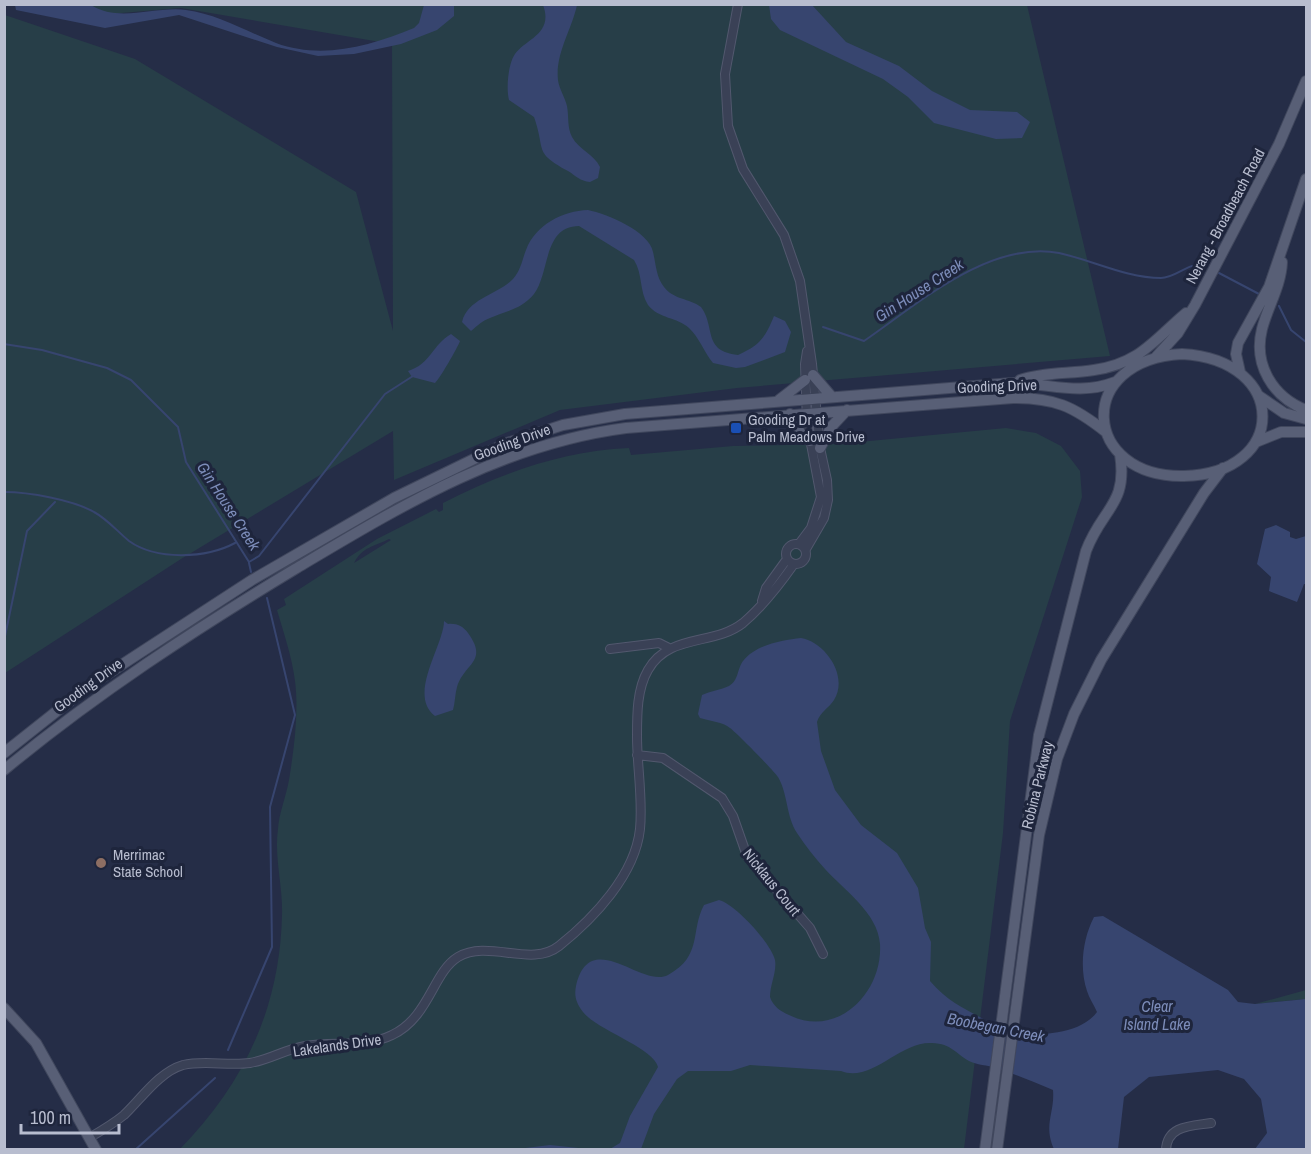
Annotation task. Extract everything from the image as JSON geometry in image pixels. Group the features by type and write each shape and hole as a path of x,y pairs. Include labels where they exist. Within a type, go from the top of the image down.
{"main road":[{"name":"Nerang - Broadbeach Road","path":"1156,357 1178,333 1195,305 1279,144 1306,81"},
{"path":"1240,372 1236,354 1238,343 1264,298 1306,179"},
{"path":"1282,250 1281,274 1261,336 1261,358 1269,380 1279,393 1306,410"},
{"path":"1012,383 1034,375 1096,370 1128,360 1161,338 1195,305"},
{"path":"1259,396 1264,418 1256,442 1242,457 1223,468 1191,475 1163,474 1142,467 1120,454 1106,432 1105,404 1115,382 1131,368 1156,357 1182,354 1202,356 1221,362 1240,372 1259,396 1284,413 1306,419"},
{"path":"779,400 809,377 831,396"},
{"name":"Gooding Drive","path":"4,753 94,682 252,580 394,498 487,451 542,432 606,416 779,400 1012,383 1085,390 1115,382"},
{"name":"Gooding Drive","path":"4,770 122,679 248,598 356,533 436,490 503,458 550,442 598,432 790,414 1013,398 1036,398 1073,407 1106,432"},
{"path":"820,448 832,426 847,410"},
{"path":"790,414 802,436 810,441"},
{"path":"1256,442 1281,432 1306,432"},
{"name":"Robina Parkway","path":"985,1149 1043,714 1086,550 1097,526 1113,504 1121,487 1120,454"},
{"name":"Robina Parkway","path":"997,1149 1039,835 1050,783 1065,736 1101,660 1204,493 1223,468"},
{"path":"4,1008 36,1043 96,1149"}],"street":[{"path":"738,4 728,46 725,74 728,126 743,169 784,235 794,258 802,291 808,344 812,413 810,441 821,497 812,528 802,546 806,559 801,564 791,562 788,548 802,546 824,518 828,500 812,413"},
{"name":"Lakelands Drive","path":"89,1138 115,1122 161,1079 178,1067 192,1064 250,1063 303,1046 383,1039 399,1032 413,1020 457,958 476,951 541,954 557,948 606,900 622,879 633,858 640,830 641,811 637,755 640,690 648,669 669,648 729,630 742,623 762,602 766,588 791,562"},
{"path":"610,650 658,644 669,648"},
{"name":"Nicklaus Court","path":"637,755 663,758 722,798 733,816 747,856 810,928 822,954"},
{"path":"1166,1149 1166,1139 1174,1131 1211,1123"}],"shaded area":[{"path":"40,5 1027,5 1110,356 737,388 560,410 394,480 393,431 181,559 5,673 5,15 135,59 356,192 393,331 392,44 181,8 85,16"},
{"path":"1006,428 1036,433 1061,446 1080,471 1082,497 1010,721 1003,833 964,1149 179,1150 202,1125 240,1071 266,1013 274,982 280,949 282,915 277,840 289,780 296,718 294,672 277,610 286,605 284,599 377,539 436,509 439,512 443,510 443,503 488,482 533,465 580,454 629,448 631,455 733,446 838,444","holes":["391,540 354,563 365,550"]},
{"path":"1306,990 1306,999 1255,1004"}],"water":[{"path":"15,5 91,5 113,13 186,10 220,19 276,43 311,50 346,49 414,28 419,23 424,5 454,5 454,16 437,30 401,44 354,54 318,56 277,47 179,15 105,28 16,10"},
{"path":"543,5 577,5 561,51 558,80 567,106 570,133 578,145 600,167 598,178 590,182 578,178 545,155 534,117 509,100 508,77 513,58 542,29 545,23"},
{"path":"769,5 812,5 846,42 899,66 932,91 970,110 1017,112 1030,122 1022,138 996,139 934,123 908,97 883,79 780,30 771,19"},
{"path":"588,210 606,215 644,237 653,252 661,283 677,297 701,307 714,343 719,349 738,355 752,348 768,330 774,316 785,321 791,332 785,352 745,367 736,368 713,363 689,328 657,313 648,305 634,260 579,226 567,228 553,242 539,285 529,299 514,309 484,321 471,331 462,322 470,307 516,276 526,250 543,226 560,216"},
{"path":"451,334 460,341 435,383 412,377 408,371 422,364"},
{"path":"1276,525 1290,532 1290,537 1296,539 1306,536 1306,584 1297,602 1269,591 1271,577 1257,564 1265,529"},
{"path":"444,621 466,631 474,643 476,657 460,679 453,710 435,716 427,707 426,683"},
{"path":"801,638 810,641 826,653 832,661 839,681 834,700 820,715 817,722 821,751 835,790 861,825 897,853 918,888 925,928 931,942 930,981 939,991 959,1006 1011,1036 1046,1034 1080,1026 1097,1012 1085,982 1083,953 1094,917 1103,916 1228,990 1238,1002 1255,1004 1306,999 1306,1149 1255,1149 1267,1133 1261,1099 1244,1079 1218,1070 1149,1077 1124,1097 1118,1149 1054,1149 1049,1133 1053,1090 1003,1070 972,1062 949,1047 932,1043 909,1048 875,1067 852,1073 750,1065 731,1071 688,1071 677,1079 654,1114 641,1149 610,1149 620,1143 630,1116 658,1067 647,1053 600,1026 581,1009 575,996 576,986 583,969 593,961 604,960 618,963 657,977 668,975 679,968 691,951 704,905 719,900 743,916 772,953 775,965 770,997 780,1010 807,1021 824,1021 840,1016 854,1007 874,979 879,962 880,944 873,922 859,903 821,865 797,833 778,777 730,728 700,718 698,714 702,695 732,684 743,661 754,651 769,644"},
{"path":"550,1145 588,1149 517,1149"}],"waterway":[{"name":"Gin House Creek","path":"823,327 864,341 956,278 981,265 1007,256 1033,252 1059,253 1122,272 1161,278 1172,276 1193,266 1204,265"},
{"name":"Gin House Creek","path":"1219,273 1259,294"},
{"name":"Gin House Creek","path":"1279,306 1291,330 1306,342"},
{"name":"Gin House Creek","path":"4,344 42,350 107,368 131,380 178,427 186,462 249,562 259,556 385,394 413,376"},
{"path":"4,492 26,493 85,508 103,518 129,541 153,552 197,554 211,552 235,543"},
{"path":"4,641 27,531 55,502"},
{"path":"249,563 251,572"},
{"path":"228,1050 272,947 270,807 295,715 267,598"},
{"path":"135,1150 215,1078"}],"place":[{"name":"Gooding Dr at Palm Meadows Drive","path":"736,428"},
{"name":"Merrimac State School","path":"101,863"}],"water label":[{"name":"Clear Island Lake","path":"1157,1015"},
{"name":"Boobegan Creek","path":"996,1027"}]}
